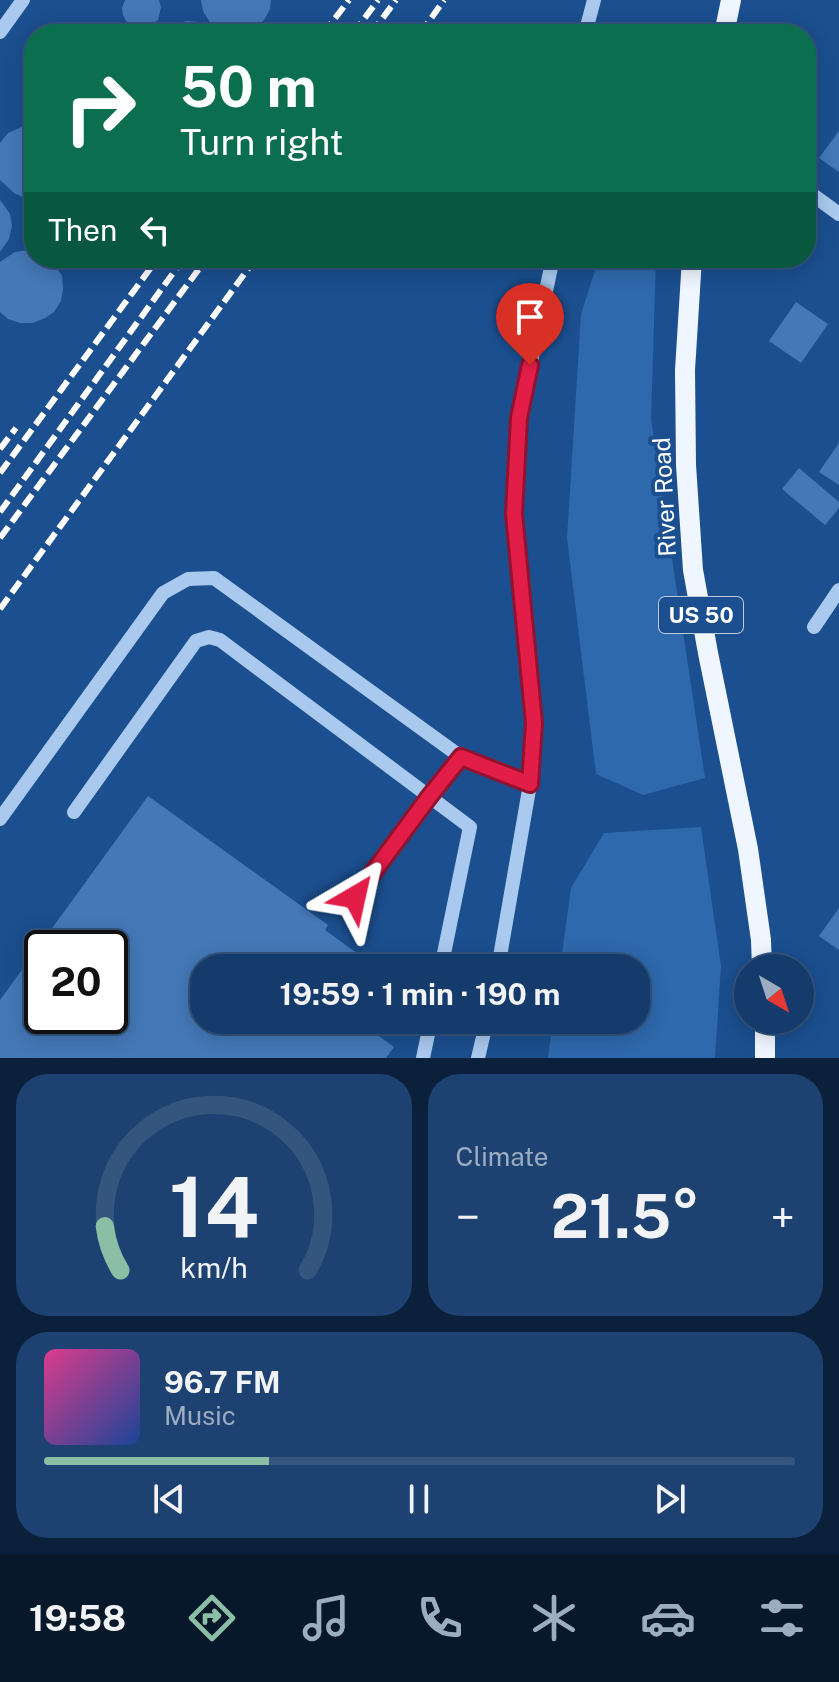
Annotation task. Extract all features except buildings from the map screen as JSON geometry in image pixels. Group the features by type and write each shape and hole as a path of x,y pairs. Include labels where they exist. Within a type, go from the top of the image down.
{"main road":[{"path":"726,24 731,0"},
{"name":"River Road","path":"691,268 685,370 686,465 693,570 748,849 762,954"},
{"path":"765,1034 765,1058"}],"street":[{"path":"0,32 23,0"},
{"path":"588,24 594,0"},
{"path":"816,197 839,214"},
{"path":"500,954 530,784 534,723 514,514 519,418 551,268"},
{"path":"0,819 163,593 188,579 214,578 461,757 530,784"},
{"path":"814,627 839,590"},
{"path":"74,812 196,641 209,637 220,640 470,827 444,954"},
{"path":"355,897 461,757"},
{"path":"423,1058 428,1034"},
{"path":"478,1058 484,1034"}],"shaded area":[{"path":"596,268 656,268 651,419 705,778 643,795 596,774 567,538 581,314"},
{"path":"701,827 721,966 715,1058 548,1058 551,1034 650,1034 650,954 562,954 571,888 604,833"}],"railway":[{"path":"331,24 349,0"},
{"path":"360,24 378,0"},
{"path":"378,24 396,0"},
{"path":"427,24 444,0"},
{"path":"0,473 151,268"},
{"path":"0,512 177,268"},
{"path":"0,538 200,268"},
{"path":"0,609 249,268"},
{"path":"0,449 16,428"}],"route":[{"path":"355,897 461,757 530,784 534,723 514,514 519,418 530,365"}]}
